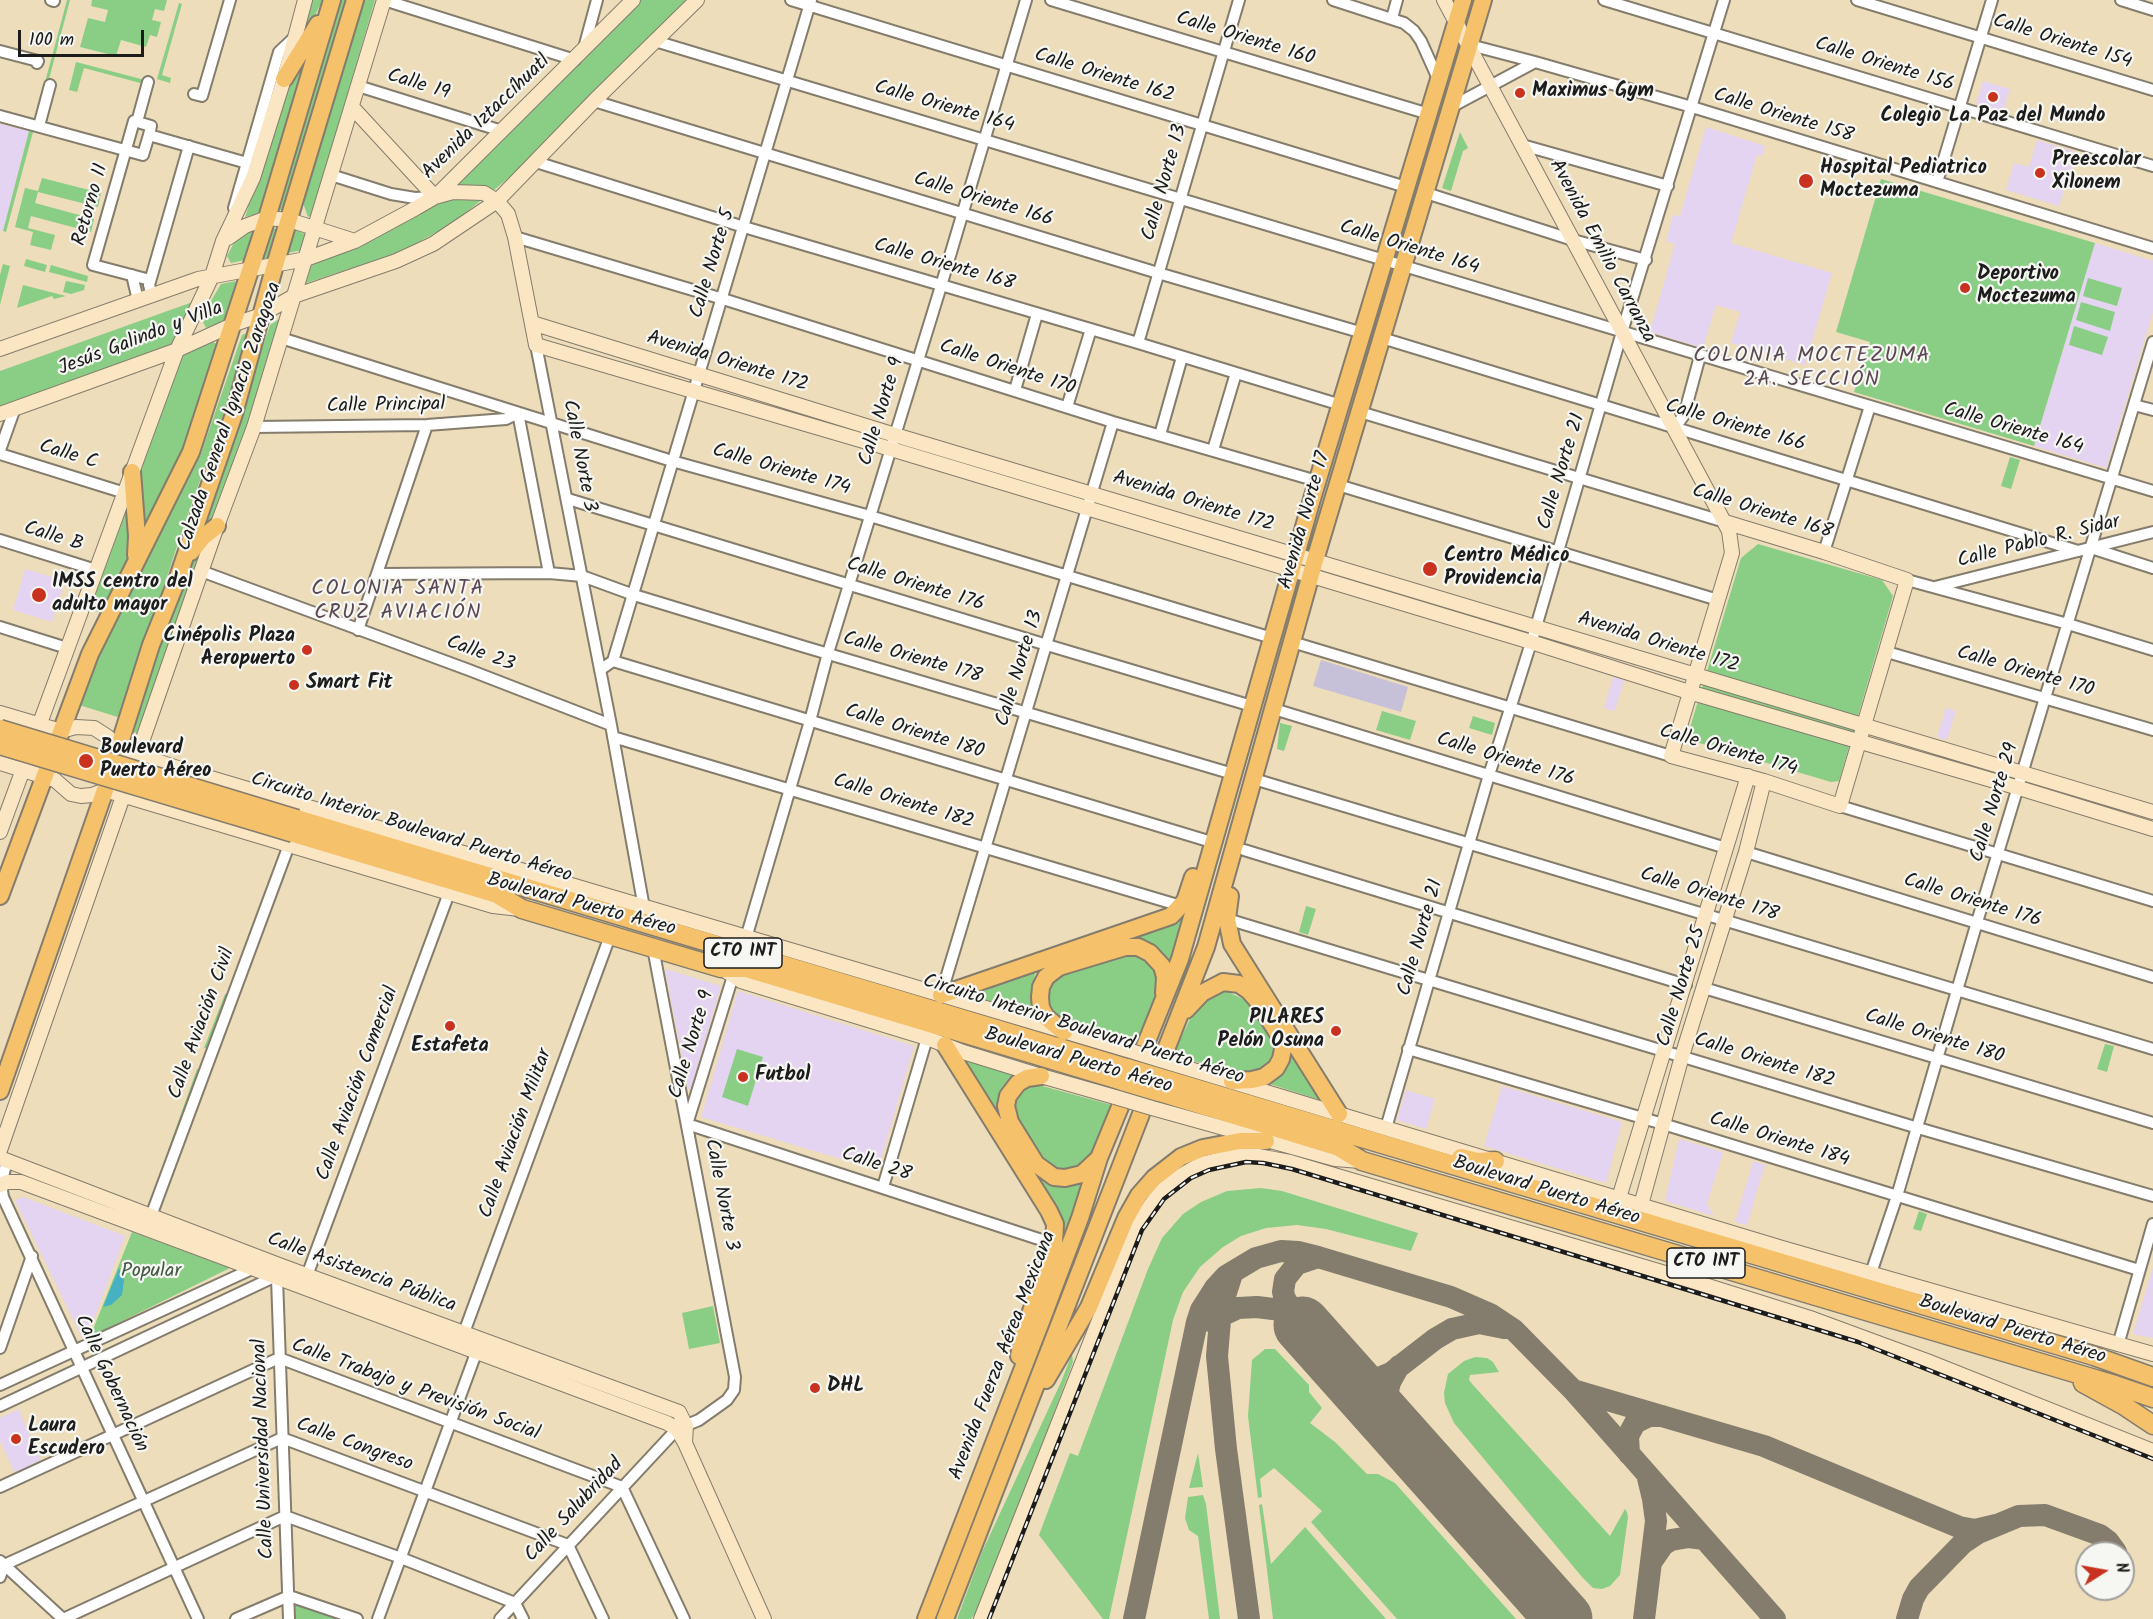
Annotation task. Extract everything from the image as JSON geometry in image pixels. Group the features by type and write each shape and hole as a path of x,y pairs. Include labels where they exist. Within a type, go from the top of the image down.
{"highway":[{"name":"Circuito Interior Boulevard Puerto Aéreo","path":"0,729 293,832 558,897 872,992 1159,1085 1339,1147 1362,1161"},
{"name":"Circuito Interior Boulevard Puerto Aéreo","path":"0,745 497,894 522,909"},
{"path":"558,897 583,890"},
{"name":"Boulevard Puerto Aéreo","path":"522,909 727,972"},
{"name":"Circuito Interior Boulevard Puerto Aéreo","path":"727,972 746,968 1127,1075"},
{"path":"852,970 872,992"},
{"name":"Circuito Interior Boulevard Puerto Aéreo","path":"1159,1085 1416,1154 2094,1356 2153,1377"},
{"path":"1416,1154 1439,1153 1477,1162 1495,1161"},
{"name":"Boulevard Puerto Aéreo","path":"1362,1161 2050,1365 2153,1398"},
{"path":"1782,1248 1791,1255 1822,1268 1829,1277"},
{"path":"2094,1356 2125,1358 2153,1366"},
{"path":"2050,1365 2153,1425"}],"main road":[{"name":"Calzada General Ignacio Zaragoza","path":"0,1091 105,790 151,645 177,580 234,414 275,265 355,0"},
{"name":"Avenida Norte 17","path":"1127,1075 1161,1005 1180,959 1317,481 1463,0"},
{"name":"Avenida Norte 17","path":"1159,1085 1180,1017 1206,947 1315,560 1483,0"},
{"name":"Calzada General Ignacio Zaragoza","path":"0,896 90,654 191,452 267,218 332,1"},
{"path":"284,79 332,1"},
{"path":"132,472 138,544 134,568"},
{"path":"177,580 192,551 203,537 217,526"},
{"path":"941,994 1167,918 1181,906 1188,892 1220,792 1233,774"},
{"path":"1254,779 1255,802 1244,850 1227,906 1230,937 1339,1114"},
{"path":"1064,1032 1046,1017 1041,1008 1040,992 1047,977 1059,967 1125,947 1144,950 1159,961 1165,977 1161,1005"},
{"path":"1180,1017 1202,993 1223,982 1239,984 1256,999 1281,1038 1283,1049 1281,1059 1276,1068 1264,1077 1232,1081"},
{"path":"945,1045 1055,1224 1054,1244 1023,1335 1010,1401"},
{"name":"Avenida Fuerza Aérea Mexicana","path":"926,1619 1080,1218 1127,1075"},
{"path":"1041,1076 1027,1078 1018,1083 1008,1096 1006,1106 1010,1122 1036,1164 1054,1177 1065,1178 1082,1174 1099,1158"},
{"name":"Avenida Fuerza Aérea Mexicana","path":"945,1619 1011,1447 1159,1085"},
{"path":"1011,1447 1054,1364 1089,1307 1126,1218 1146,1186 1171,1164 1192,1152 1227,1143 1266,1141"}],"street":[{"path":"195,94 202,96 230,0"},
{"path":"223,242 249,187 284,79 305,0"},
{"path":"384,0 579,55 597,0"},
{"name":"Calzada General Ignacio Zaragoza","path":"2,1156 201,571 254,427 384,0"},
{"name":"Avenida Iztaccíhuatl","path":"212,276 306,259 355,241 435,197 633,0"},
{"path":"294,296 396,261 433,244 497,201 697,0"},
{"name":"Calle Oriente 162","path":"791,0 811,3 1007,66 1406,187"},
{"name":"Calle Norte 9","path":"746,938 828,653 963,214 1026,0"},
{"name":"Calle Oriente 160","path":"1051,0 1429,114"},
{"name":"Calle Norte 13","path":"1138,343 1239,0"},
{"path":"1333,0 1404,23 1421,41 1439,81"},
{"path":"1392,18 1397,0"},
{"name":"Avenida Emilio Carranza","path":"1444,0 1725,522"},
{"name":"Calle Oriente 156","path":"1604,0 2153,166"},
{"name":"Calle Norte 21","path":"1386,1128 1448,911 1536,627 1622,332 1724,0"},
{"name":"Calle Oriente 154","path":"1857,0 2153,90"},
{"path":"1937,182 1992,0"},
{"path":"2121,0 2153,10"},
{"name":"Calle Norte 5","path":"613,661 811,3"},
{"path":"1,827 177,350 212,276 279,52 296,36"},
{"name":"Calle Oriente 164","path":"655,41 2153,491"},
{"name":"Calle Oriente 158","path":"1470,45 1692,107 2153,248"},
{"path":"0,51 38,61 37,63"},
{"path":"1451,107 1535,62"},
{"path":"137,122 148,82"},
{"path":"39,126 50,85"},
{"name":"Calle 19","path":"358,86 502,131"},
{"name":"Calle Oriente 166","path":"594,101 1362,333"},
{"path":"352,107 435,197"},
{"path":"0,116 143,155 151,126 134,121 126,150"},
{"path":"149,135 247,163"},
{"path":"1522,145 1668,186"},
{"path":"145,298 189,147"},
{"name":"Retorno 11","path":"126,150 93,266 150,280"},
{"name":"Calle Oriente 168","path":"536,162 744,227 1341,405"},
{"path":"331,175 391,194 415,198 469,192 484,193 497,201"},
{"path":"1425,193 1573,240 1646,260"},
{"name":"Calle Norte 3","path":"497,201 508,214 515,237 568,499 644,908"},
{"path":"223,242 245,226 267,218 290,220 355,241"},
{"name":"Calle Oriente 170","path":"515,237 917,359 1113,422 1317,481"},
{"path":"132,275 145,298"},
{"name":"Jesús Galindo y Villa","path":"0,349 212,276"},
{"name":"Jesús Galindo y Villa","path":"0,414 177,350 232,325 261,315 294,296"},
{"path":"1015,390 1037,314"},
{"name":"Avenida Oriente 172","path":"532,323 895,435 2153,812"},
{"path":"1067,407 1091,329"},
{"name":"Calle Oriente 174","path":"281,338 552,421 672,461 870,516 1272,638"},
{"name":"Calle Oriente 166","path":"1382,338 1674,429 1846,478 2078,551"},
{"name":"Calle Norte 29","path":"1871,1273 1918,1128 1977,922 2153,342"},
{"name":"Avenida Oriente 172","path":"536,345 891,449 1531,642 1689,692 2153,829"},
{"path":"1674,429 1684,415 1700,356"},
{"path":"1160,435 1182,357"},
{"path":"1213,450 1236,373"},
{"path":"2134,405 2153,410"},
{"path":"1824,552 1870,406"},
{"path":"0,452 15,408"},
{"path":"518,412 549,573"},
{"name":"Calle Principal","path":"254,427 427,425 506,419 518,412"},
{"name":"Calle Oriente 168","path":"1360,412 1824,552 1906,580 2068,624 2153,650"},
{"name":"Calle Norte 13","path":"941,994 1113,422"},
{"path":"358,630 427,425"},
{"name":"Calle C","path":"0,452 124,493"},
{"path":"1338,485 1718,600"},
{"name":"Calle Oriente 176","path":"568,499 1252,706"},
{"path":"1671,756 1732,553 1731,540 1725,522"},
{"name":"Calle Pablo R. Sidar","path":"1933,588 2153,532"},
{"name":"Calle B","path":"0,540 96,570"},
{"path":"2091,548 2153,568"},
{"name":"Calle 23","path":"201,571 611,725"},
{"name":"Calle Oriente 178","path":"377,574 549,573 582,576 633,595 1233,774"},
{"path":"1840,806 1887,652 1906,580"},
{"path":"0,627 67,648"},
{"name":"Calle Oriente 174","path":"1292,642 1671,756 1748,776 2153,901"},
{"name":"Calle Oriente 170","path":"1887,652 2153,730"},
{"path":"600,670 613,661"},
{"name":"Calle Oriente 180","path":"613,661 1205,840"},
{"name":"Calle Oriente 176","path":"1274,709 1726,848"},
{"name":"Boulevard Puerto Aéreo","path":"0,713 60,731 76,727 94,728 108,737 117,748 187,771 1064,1032 1127,1075 1159,1085 1266,1141 1335,1159 1362,1161"},
{"name":"Calle Oriente 182","path":"613,737 1181,906"},
{"name":"Boulevard Puerto Aéreo","path":"0,763 55,780 71,794 92,795 105,790 177,811 293,832 449,893 493,906 522,909"},
{"path":"177,811 172,795 174,786 179,776 187,771"},
{"name":"Calle Norte 25","path":"1619,1198 1686,985 1748,776"},
{"name":"Calle Oriente 178","path":"1254,779 2153,1049"},
{"name":"Calle Norte 25","path":"1641,1205 1682,1056 1746,852 1764,781"},
{"name":"Calle Aviación Civil","path":"151,1216 293,832"},
{"path":"1244,850 1686,985"},
{"name":"Calle Oriente 176","path":"1746,852 2153,977"},
{"name":"Calle Aviación Comercial","path":"305,1281 449,893"},
{"name":"Calle Oriente 182","path":"1227,919 1918,1128 2153,1196"},
{"name":"Calle Aviación Militar","path":"462,1338 610,936"},
{"name":"Calle Norte 3","path":"653,948 735,1377 734,1390 727,1400 699,1420 681,1427"},
{"name":"Calle Norte 9","path":"687,1124 727,972"},
{"name":"Boulevard Puerto Aéreo","path":"727,972 741,981 927,1038 1041,1076 1127,1075"},
{"name":"Calle Oriente 180","path":"1704,988 2153,1123"},
{"path":"883,1187 927,1038"},
{"name":"Calle Oriente 184","path":"1408,1049 1645,1118 2139,1270"},
{"name":"Boulevard Puerto Aéreo","path":"1159,1085 1232,1081 1782,1248 2153,1354"},
{"name":"Calle 28","path":"687,1124 1054,1244"},
{"path":"1,1185 2,1156"},
{"name":"Calle Asistencia Pública","path":"2,1156 305,1281 462,1338 681,1427"},
{"path":"981,1619 1132,1236 1160,1192 1191,1169 1211,1161 1234,1156 1258,1156 1281,1160 1692,1281 1867,1338 2153,1451"},
{"name":"Calle Asistencia Pública","path":"1,1185 7,1182 21,1182 252,1269 276,1277 305,1281"},
{"name":"Calle Gobernación","path":"1,1185 3,1197 198,1619"},
{"path":"2118,1345 2153,1224"},
{"path":"0,1348 32,1256"},
{"name":"Calle Asistencia Pública","path":"0,1385 252,1269"},
{"name":"Calle Asistencia Pública","path":"0,1406 276,1277"},
{"name":"Calle Universidad Nacional","path":"276,1277 289,1619"},
{"path":"378,1619 479,1345"},
{"name":"Calle Trabajo y Previsión Social","path":"0,1487 279,1358 622,1487"},
{"path":"681,1427 685,1443 764,1619"},
{"name":"Calle Salubridad","path":"500,1619 681,1427"},
{"name":"Calle Congreso","path":"2,1563 282,1438 568,1545"},
{"path":"622,1487 684,1619"},
{"path":"2,1563 63,1619 285,1516 515,1603 523,1619"},
{"path":"568,1545 603,1619"},
{"path":"0,1577 2,1563"},
{"path":"236,1619 289,1596 357,1619"}],"shaded area":[{"name":"Colegio La Paz del Mundo","path":"1983,81 2010,89 2003,112 1976,104"},
{"path":"0,124 29,131 3,231 0,230"},
{"path":"1706,127 1765,146 1762,156 1757,155 1731,243 1832,273 1805,365 1731,343 1740,312 1716,305 1703,348 1650,332 1675,244 1666,241 1673,215 1680,216"},
{"name":"Preescolar Xilonem","path":"2037,140 2076,152 2059,206 2006,190 2014,163 2029,167"},
{"path":"2095,243 2153,261 2153,312 2106,468 2034,446"},
{"name":"IMSS centro del adulto mayor","path":"25,569 65,581 52,622 13,610"},
{"path":"1321,660 1408,687 1401,712 1313,686"},
{"path":"1613,677 1624,680 1615,711 1604,708"},
{"path":"1946,708 1956,711 1947,740 1937,737"},
{"path":"665,969 721,986 690,1091 689,1091"},
{"path":"738,991 914,1046 878,1170 701,1117"},
{"path":"1502,1086 1622,1122 1606,1183 1484,1146"},
{"path":"1406,1090 1435,1099 1426,1129 1397,1120"},
{"path":"1679,1139 1723,1152 1707,1204 1714,1216 1665,1201"},
{"path":"1753,1161 1765,1165 1747,1225 1735,1222"},
{"path":"23,1197 125,1236 88,1335 82,1338 15,1200"},
{"path":"2153,1267 2153,1338 2133,1334"},
{"name":"Laura Escudero","path":"18,1409 41,1460 15,1473 0,1441 0,1418"}],"green space":[{"path":"67,0 70,0 39,117 36,116"},
{"path":"92,0 167,0 164,11 155,9 152,20 161,22 157,37 150,35 146,47 121,40 116,56 80,47 88,18 105,22 108,10 91,6"},
{"path":"311,0 323,0 296,51"},
{"path":"339,0 349,0 284,210 280,210 277,207"},
{"path":"362,0 375,0 312,215 308,217 302,200"},
{"path":"638,0 693,0 531,160 453,223 401,252 306,283 311,266 419,213"},
{"path":"179,3 182,4 162,75 171,78 170,83 157,79"},
{"path":"313,42 261,213 245,217 284,95 296,69"},
{"path":"76,62 145,80 144,84 84,68 77,92 69,90"},
{"path":"29,131 33,132 6,232 3,231"},
{"path":"1460,132 1468,148 1463,151 1451,191 1442,188"},
{"path":"42,178 101,193 98,207 38,192 35,203 94,219 91,232 31,216 28,228 55,235 51,250 30,245 33,232 15,227 25,188 38,191"},
{"name":"Deportivo Moctezuma","path":"1881,179 2095,243 2034,446 1854,392 1870,342 1836,332"},
{"path":"256,228 245,260 231,263 227,256 237,237"},
{"path":"271,228 278,232 272,257 261,259"},
{"path":"296,230 307,235 303,250 287,253"},
{"path":"26,259 47,265 45,272 24,266"},
{"path":"3,264 10,266 0,305 0,275"},
{"path":"51,265 88,276 87,282 49,272"},
{"path":"2088,278 2122,288 2117,306 2083,296"},
{"path":"66,281 85,285 84,290 71,294 63,292"},
{"path":"236,281 225,321 206,328 201,318 221,284"},
{"path":"23,285 66,296 54,299 52,296 17,308"},
{"path":"201,299 181,346 0,411 0,371"},
{"path":"2081,302 2115,312 2110,331 2076,320"},
{"path":"282,317 221,514 196,542 270,325"},
{"path":"2074,326 2108,337 2102,355 2069,345"},
{"path":"253,331 179,540 121,718 79,705 102,650 200,456 242,335"},
{"path":"213,342 219,345 188,443 138,536 136,482 181,355"},
{"path":"2010,457 2020,460 2011,489 2001,486"},
{"path":"128,506 131,554 101,613 90,609"},
{"path":"1758,544 1882,580 1893,596 1839,781 1831,782 1693,741 1689,731 1741,558"},
{"path":"200,549 203,549 137,733 127,730 182,577"},
{"path":"1382,711 1416,721 1410,740 1376,730"},
{"path":"1473,716 1495,723 1492,735 1469,728"},
{"path":"1280,723 1292,726 1284,751 1277,749"},
{"path":"1306,906 1316,909 1308,935 1299,932"},
{"path":"1190,913 1172,973 1123,942 1159,930"},
{"path":"1133,954 1151,964 1159,981 1137,1044 1074,1025 1053,1015 1048,1006 1046,991 1050,983 1063,973 1117,955"},
{"path":"1036,970 1031,993 1034,1011 1039,1017 979,998 984,991"},
{"path":"1226,991 1245,1000 1271,1038 1276,1050 1272,1066 1245,1076 1173,1055 1197,1004 1217,992"},
{"path":"225,994 228,995 208,1049 204,1048"},
{"path":"1286,1043 1320,1100 1270,1084 1279,1077 1284,1069"},
{"path":"2105,1044 2114,1046 2107,1072 2097,1069"},
{"name":"Futbol","path":"737,1049 763,1057 748,1106 722,1097"},
{"path":"967,1059 1020,1078 1003,1127 965,1062"},
{"path":"197,1069 201,1070 171,1152 168,1150"},
{"path":"1035,1084 1112,1105 1093,1154 1076,1171 1048,1169 1014,1122 1011,1101 1022,1089"},
{"path":"1035,1174 1046,1183 1055,1186 1064,1187 1085,1181 1063,1241"},
{"path":"1261,1188 1282,1191 1418,1233 1411,1251 1326,1229 1297,1225 1266,1228 1241,1236 1223,1247 1200,1267 1183,1292 1173,1320 1109,1619 1103,1619 1039,1535 1070,1453 1078,1456 1148,1269 1162,1238 1183,1214 1201,1202 1227,1191"},
{"path":"1919,1211 1927,1214 1921,1231 1913,1229"},
{"name":"Popular","path":"132,1232 230,1268 90,1337"},
{"path":"713,1306 720,1343 689,1349 682,1313"},
{"path":"1265,1349 1275,1349 1309,1385 1309,1392 1322,1408 1310,1423 1335,1442 1367,1474 1378,1474 1395,1483 1516,1619 1397,1619 1311,1522 1322,1511 1274,1468 1260,1479 1262,1497 1258,1498 1248,1416 1252,1360"},
{"path":"1072,1354 1073,1362 988,1595 971,1619 957,1619 982,1552"},
{"path":"1475,1357 1487,1358 1493,1362 1499,1372 1470,1375 1469,1380 1610,1536 1625,1509 1627,1512 1620,1575 1610,1586 1602,1589 1593,1588 1582,1577 1454,1423 1445,1403 1444,1393 1448,1374 1464,1361"},
{"path":"1198,1453 1203,1487 1189,1488"},
{"path":"1203,1495 1220,1619 1209,1619 1198,1536 1189,1530 1185,1518 1188,1497"},
{"path":"1262,1504 1271,1564 1305,1527 1386,1619 1273,1619 1259,1505"},
{"path":"298,1602 340,1619 290,1619 290,1608"}],"water":[{"path":"119,1268 124,1280 122,1295 111,1305 103,1307"}],"taxiway":[{"path":"1134,1619 1201,1310 1226,1276 1256,1258 1281,1251 1318,1257 1451,1297 1490,1314 1514,1330 1573,1390 1775,1619"},
{"path":"1299,1321 1285,1299 1283,1292 1285,1279 1297,1264 1318,1257"},
{"path":"1231,1277 1221,1308 1217,1356 1226,1449 1249,1619"},
{"path":"1210,1321 1238,1308 1257,1307 1281,1310 1291,1315 1301,1325"},
{"path":"1334,1362 1355,1378 1372,1381 1391,1373 1435,1339 1452,1329 1479,1323 1504,1328"},
{"path":"1394,1430 1387,1417 1385,1404 1390,1382 1399,1366"},
{"path":"1573,1390 1764,1446 1959,1527 1975,1530 1996,1525"},
{"path":"1629,1454 1628,1436 1635,1423 1649,1416 1662,1416"},
{"path":"1644,1619 1656,1521 1648,1478"},
{"path":"1907,1619 1919,1588 1963,1543 1978,1533 2019,1516 2045,1515 2100,1535 2108,1541"},
{"path":"1652,1561 1663,1545 1671,1540 1689,1537 1704,1539"}],"runway":[{"path":"1302,1325 1564,1619"}],"railway":[{"path":"989,1619 1142,1230 1164,1199 1191,1178 1209,1170 1246,1162 1292,1169 1858,1342 2153,1459"}],"place":[{"name":"Maximus Gym","path":"1520,93"},
{"name":"Colegio La Paz del Mundo","path":"1993,97"},
{"name":"Preescolar Xilonem","path":"2040,173"},
{"name":"Hospital Pediatrico Moctezuma","path":"1806,181"},
{"name":"Deportivo Moctezuma","path":"1965,288"},
{"name":"Centro Médico Providencia","path":"1430,569"},
{"name":"IMSS centro del adulto mayor","path":"39,595"},
{"name":"Cinépolis Plaza Aeropuerto","path":"307,650"},
{"name":"Smart Fit","path":"294,685"},
{"name":"Boulevard Puerto Aéreo","path":"86,761"},
{"name":"Estafeta","path":"450,1026"},
{"name":"PILARES Pelón Osuna","path":"1336,1031"},
{"name":"Futbol","path":"743,1077"},
{"name":"DHL","path":"815,1388"},
{"name":"Laura Escudero","path":"16,1439"}],"district":[{"name":"COLONIA MOCTEZUMA 2A. SECCIÓN","path":"1812,369"},
{"name":"COLONIA SANTA CRUZ AVIACIÓN","path":"398,602"}]}
